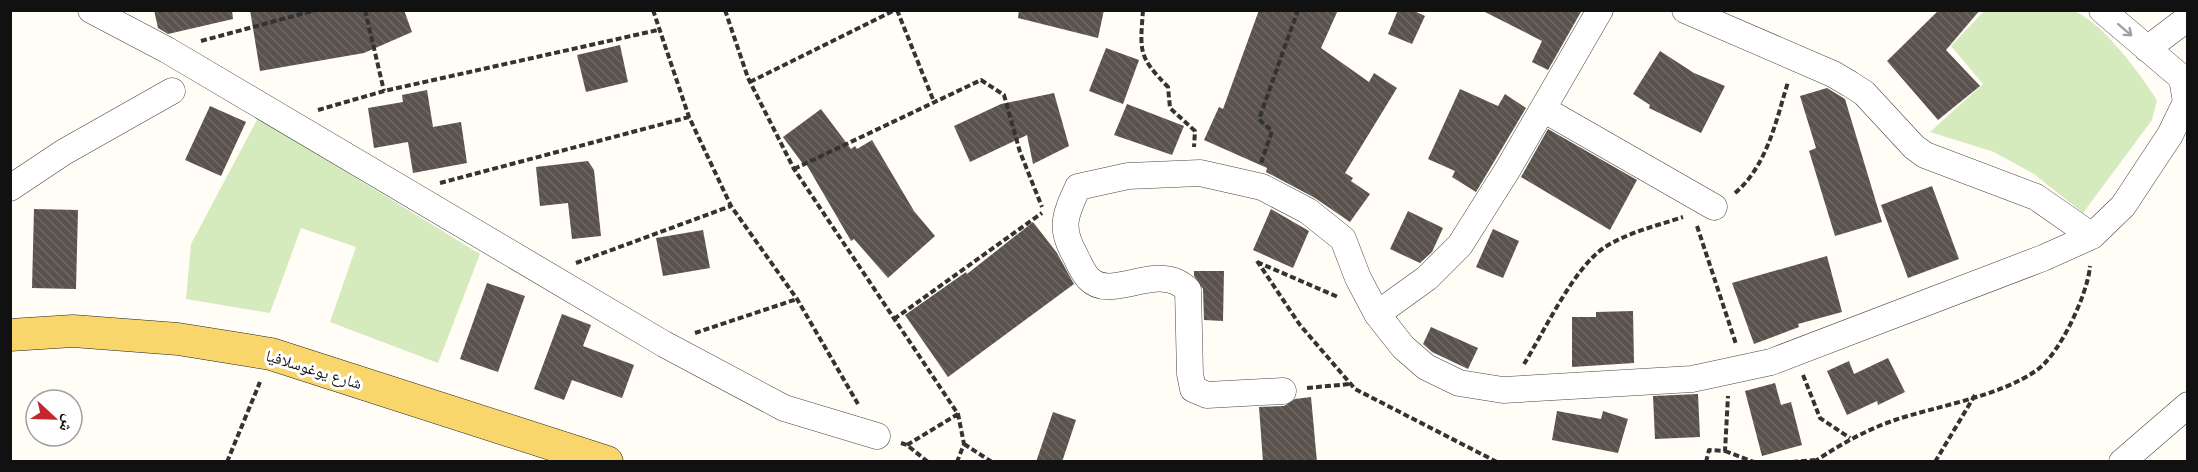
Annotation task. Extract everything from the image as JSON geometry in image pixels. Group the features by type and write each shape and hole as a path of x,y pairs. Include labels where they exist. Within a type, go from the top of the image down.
{"main road":[{"name":"شارع يوغوسلافيا","path":"10,335 73,331 167,338 271,354 607,462"}],"street":[{"path":"91,10 167,50 548,273 664,344 784,408 877,436"},
{"path":"1377,314 1427,278 1460,245 1600,10"},
{"path":"1685,10 1833,74 1864,93 1914,147 1925,155 2036,197 2092,236"},
{"path":"1282,391 1207,395 1193,389 1190,374 1188,290 1180,281 1166,277 1108,286 1088,278 1065,238 1066,213 1078,187 1128,176 1191,173 1254,184 1308,211 1343,239 1358,278 1377,314 1403,347 1426,367 1459,383 1509,390 1692,379 1736,372 1795,353 2043,258 2092,236 2123,206 2170,135 2186,102 2182,78 2102,10"},
{"path":"2147,49 2178,17"},
{"path":"10,188 64,152 172,91"},
{"path":"1543,109 1704,210"},
{"path":"2122,462 2187,405"}],"path":[{"path":"167,50 316,10"},
{"path":"364,10 384,91"},
{"path":"653,10 689,117 730,206 797,299 877,436"},
{"path":"725,10 750,82 794,169 958,414 964,444 957,462"},
{"path":"750,82 896,10 934,102"},
{"path":"1143,10 1141,51 1149,67 1168,87 1170,108 1195,131 1191,173"},
{"path":"1254,184 1272,130 1259,119 1298,10"},
{"path":"286,120 384,91 658,30"},
{"path":"1509,390 1581,271 1593,257 1632,234 1704,210 1740,189 1763,155 1772,135 1794,58"},
{"path":"794,169 981,80 1004,95 1020,152 1043,212"},
{"path":"407,192 689,117"},
{"path":"894,319 1078,187"},
{"path":"548,273 730,206"},
{"path":"1704,210 1736,372 1725,451"},
{"path":"1792,462 1814,461 1851,439 1893,421 2022,380 2048,362 2084,292 2089,275 2092,236"},
{"path":"1377,314 1257,261 1300,325 1355,389 1497,462"},
{"path":"664,344 797,299"},
{"path":"1795,353 1820,418 1851,439"},
{"path":"227,462 271,354"},
{"path":"1282,391 1350,384"},
{"path":"1935,462 1975,395"},
{"path":"928,462 907,445 958,414"},
{"path":"964,444 992,462"},
{"path":"1706,462 1708,450 1725,451 1754,462"}],"green space":[{"path":"2047,9 2076,12 2110,39 2157,100 2152,120 2083,213 2034,174 1994,152 1930,132 1983,84 1951,46 1984,11"},
{"path":"258,118 480,254 438,363 330,322 356,247 301,228 270,313 186,299 191,244"}],"building":[{"path":"154,10 232,10 233,19 168,34 158,28"},
{"path":"250,10 404,10 412,32 364,53 260,71"},
{"path":"1019,10 1104,10 1098,38 1018,18"},
{"path":"1259,10 1338,10 1321,48 1369,82 1374,73 1397,88 1345,173 1353,178 1351,181 1370,194 1350,222 1315,198 1266,172 1267,168 1204,140 1219,107 1223,109"},
{"path":"1398,10 1412,10 1425,16 1412,44 1388,34"},
{"path":"1481,10 1582,10 1548,70 1532,62 1542,41"},
{"path":"1939,10 1980,10 1946,50 1980,86 1938,120 1887,61"},
{"path":"620,45 628,82 586,92 577,55"},
{"path":"1106,48 1139,60 1123,104 1089,91"},
{"path":"1660,51 1694,73 1725,86 1701,133 1649,108 1650,105 1633,94"},
{"path":"1827,88 1845,99 1882,222 1835,236 1809,151 1816,148 1800,96"},
{"path":"1460,89 1498,106 1505,94 1526,108 1476,192 1452,177 1455,171 1428,159"},
{"path":"427,90 433,127 461,122 467,163 413,173 408,142 374,148 368,108 403,102 402,95"},
{"path":"1054,93 1069,146 1033,164 1027,135 970,162 954,126 1001,104"},
{"path":"1127,104 1184,126 1172,155 1114,135"},
{"path":"210,106 246,122 221,176 185,160"},
{"path":"821,109 851,149 855,146 857,149 872,140 914,211 935,236 888,278 854,239 851,241 805,162 803,164 783,137"},
{"path":"1548,129 1637,180 1610,230 1521,177"},
{"path":"588,161 594,170 601,236 572,239 568,203 540,206 536,167"},
{"path":"1932,186 1959,259 1908,278 1881,205"},
{"path":"34,209 78,210 76,289 32,288"},
{"path":"1271,209 1309,231 1293,268 1253,250"},
{"path":"1408,211 1443,228 1432,252 1420,263 1390,249"},
{"path":"1033,222 1057,253 1074,284 948,377 905,315 966,272 967,274"},
{"path":"1493,229 1519,241 1503,278 1476,267"},
{"path":"703,230 710,268 663,276 656,238"},
{"path":"1827,256 1842,312 1798,324 1799,327 1754,344 1732,283"},
{"path":"1194,271 1224,271 1223,321 1204,320 1203,289 1194,276"},
{"path":"487,283 525,296 498,372 460,359"},
{"path":"1633,311 1634,363 1572,367 1572,317 1596,317 1596,312"},
{"path":"562,314 591,325 583,346 634,365 622,398 572,380 564,400 534,389"},
{"path":"1431,327 1478,348 1468,369 1432,352 1423,344"},
{"path":"1888,358 1905,392 1878,405 1877,401 1847,415 1827,371 1849,361 1854,374"},
{"path":"1775,383 1781,405 1791,402 1802,445 1762,456 1745,391"},
{"path":"1698,394 1700,437 1655,439 1653,396"},
{"path":"1311,397 1317,462 1263,462 1259,407 1284,406 1295,399"},
{"path":"1557,411 1601,419 1603,411 1628,419 1618,453 1552,440"},
{"path":"1053,412 1076,420 1062,462 1036,462"}]}
